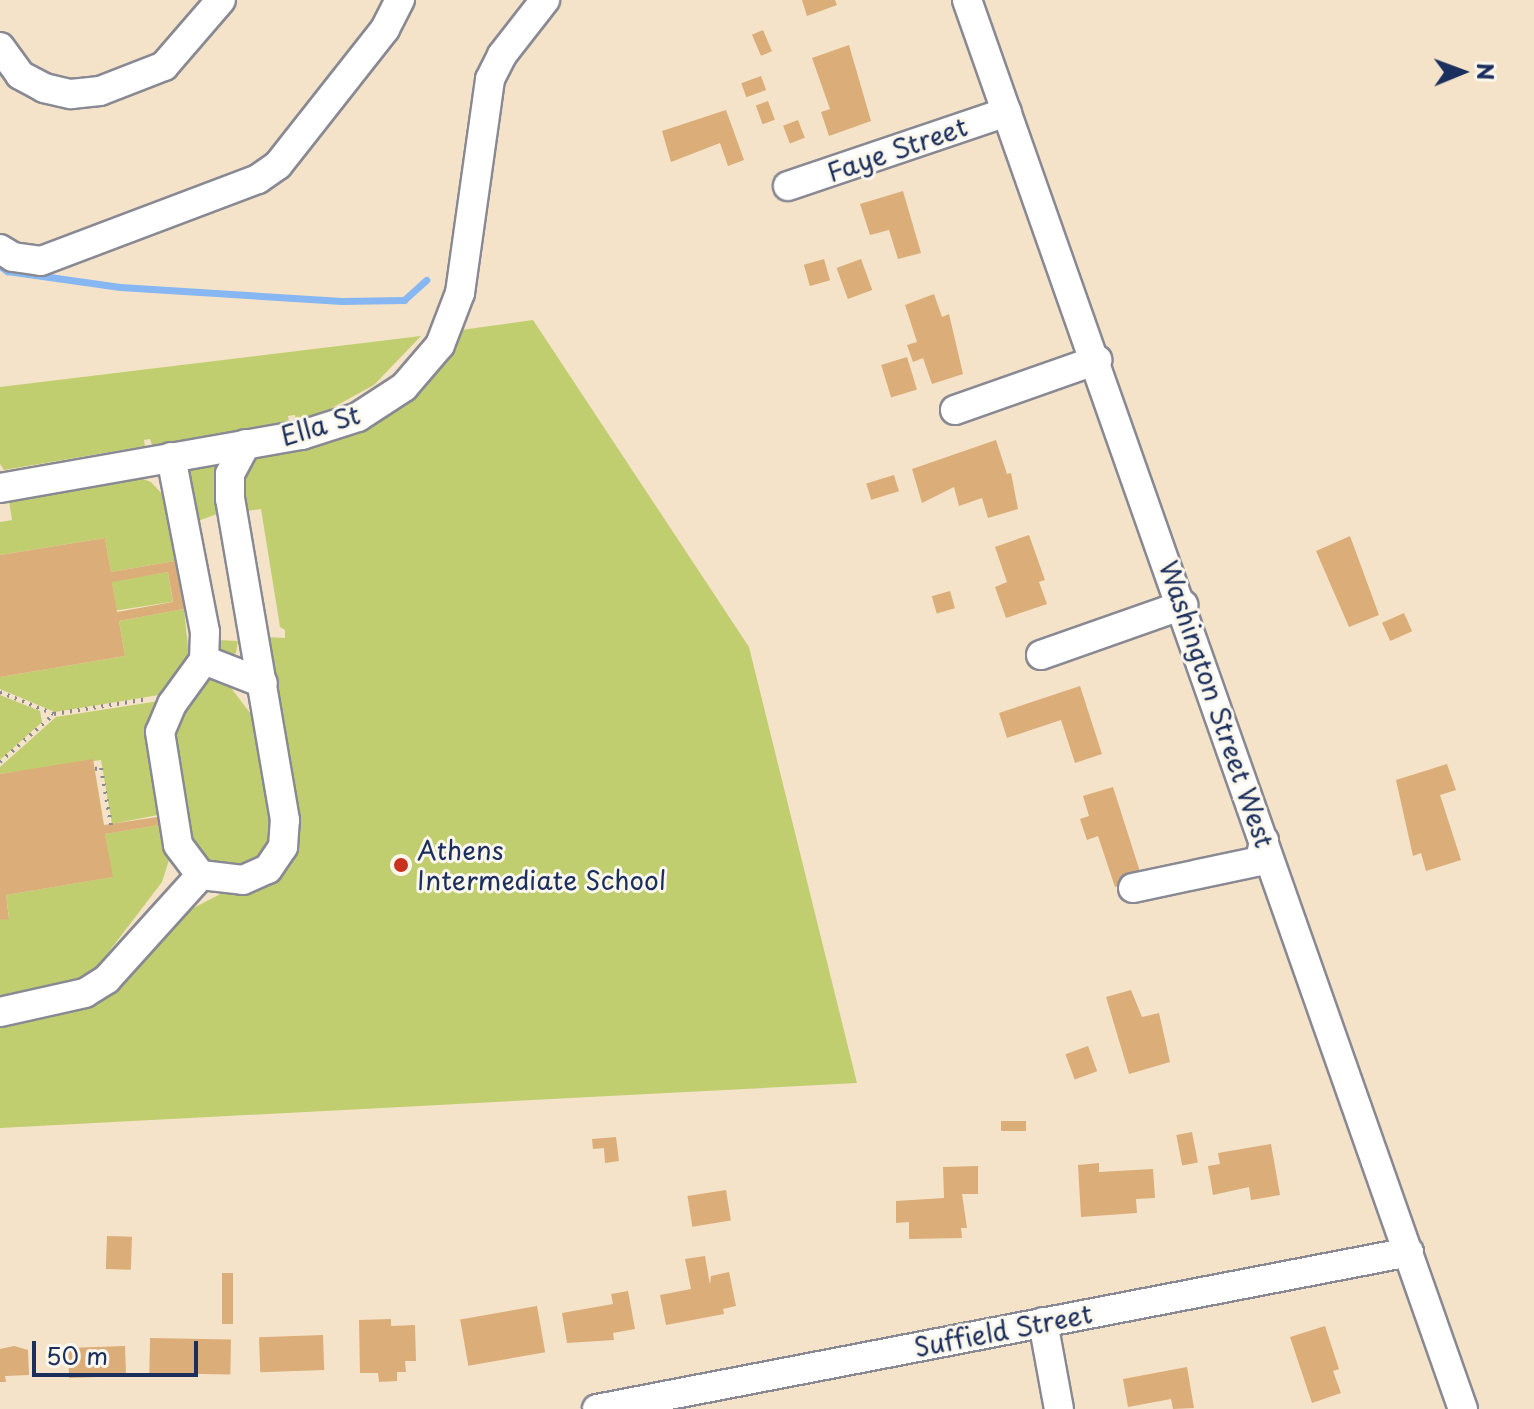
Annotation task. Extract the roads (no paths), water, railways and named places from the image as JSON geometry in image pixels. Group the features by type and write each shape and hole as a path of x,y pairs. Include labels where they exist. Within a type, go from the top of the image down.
{"street":[{"path":"0,47 20,75 44,88 71,94 100,91 164,66 221,0"},
{"path":"0,249 13,257 41,261 258,179 278,165 385,29 400,0"},
{"name":"Ella St","path":"0,488 302,435 358,417 404,387 440,345 465,266 490,79 502,55 545,0"},
{"name":"Washington Street West","path":"967,0 1097,360 1463,1409"},
{"name":"Faye Street","path":"788,186 1007,112"},
{"path":"955,410 1097,360"},
{"path":"171,457 202,606 204,660 172,704 160,732 178,845 201,875 243,880 268,869 283,847 285,820 230,499 230,474 246,444"},
{"path":"1041,655 1183,605"},
{"path":"204,660 263,683"},
{"path":"1133,888 1260,861 1264,840"},
{"path":"0,1012 85,993 107,979 201,875"},
{"name":"Suffield Street","path":"597,1409 1409,1252"},
{"path":"1043,1322 1059,1409"}],"waterway":[{"path":"0,266 7,271 120,287 342,301 404,300 426,280"}],"place":[{"name":"Athens Intermediate School","path":"401,865"}]}
